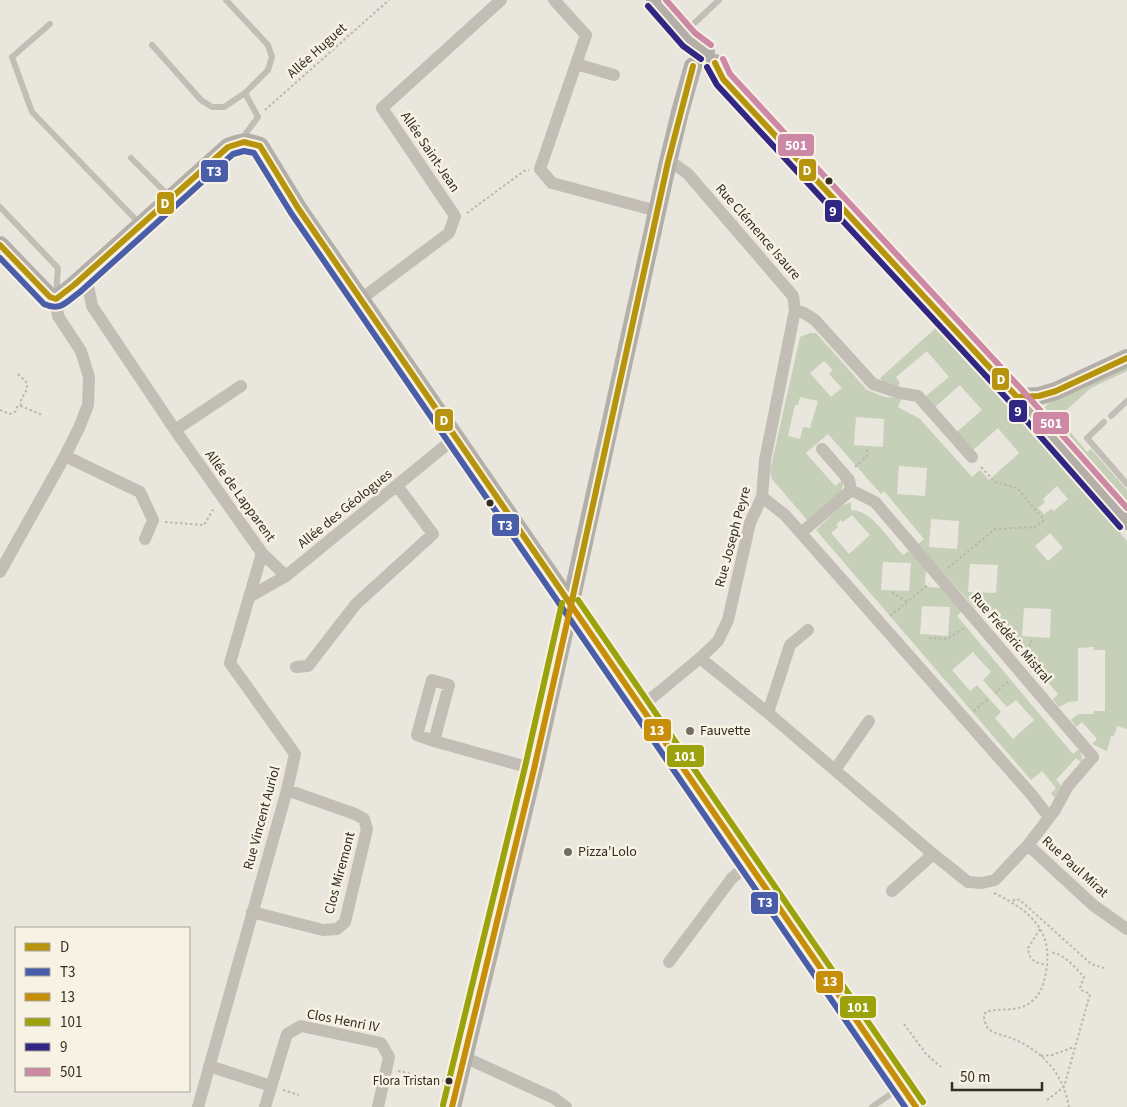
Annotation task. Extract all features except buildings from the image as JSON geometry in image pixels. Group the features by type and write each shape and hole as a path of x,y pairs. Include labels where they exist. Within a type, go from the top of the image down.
{"main road":[{"path":"655,0 702,60 1017,397 1127,521"},
{"path":"452,1107 534,769 668,162 686,90 702,60"},
{"path":"0,245 50,297 56,299 84,277 228,147 240,142 248,142 260,146 298,208 916,1107"},
{"path":"1017,397 1039,396 1056,391 1127,358"}],"street":[{"name":"Allée Saint-Jean","path":"455,216 382,108 501,0"},
{"path":"554,0 586,35 540,168 552,183 657,211"},
{"path":"576,64 614,75"},
{"name":"Rue Clémence Isaure","path":"668,162 678,166 688,174 787,288 793,296 795,310"},
{"path":"361,299 449,233 455,216"},
{"name":"Allée de Lapparent","path":"84,277 92,306 175,430 262,553 286,576"},
{"path":"0,571 66,456 80,428 88,405 90,377 81,351 58,316 56,299"},
{"path":"795,310 815,320 874,384 918,396 972,457"},
{"name":"Rue Joseph Peyre","path":"642,707 718,641 728,620 750,523 762,497 765,460 795,310"},
{"path":"175,430 241,386"},
{"name":"Allée des Géologues","path":"249,597 286,576 456,438"},
{"path":"801,533 851,490 846,475 822,449"},
{"path":"66,456 140,492 152,520 146,539"},
{"path":"296,667 308,666 356,604 433,534 398,487"},
{"name":"Rue Frédéric Mistral","path":"851,490 874,502 1093,757 1068,786 1055,810 1028,845"},
{"path":"762,497 785,515 1031,794 1049,817"},
{"name":"Rue Vincent Auriol","path":"198,1107 295,754 230,663 262,553"},
{"path":"768,713 790,645 808,630"},
{"name":"Rue Paul Mirat","path":"700,658 968,882 982,883 995,880 1028,845 1093,905 1127,929"},
{"path":"835,770 869,721"},
{"path":"434,740 534,769"},
{"name":"Clos Miremont","path":"252,912 323,930 337,929 344,922 367,829 364,819 355,814 286,790"},
{"path":"892,891 933,854"},
{"path":"669,962 732,878 749,864"},
{"name":"Clos Henri IV","path":"265,1107 287,1034 301,1026 381,1043 390,1057 378,1107"},
{"path":"464,1056 554,1098 566,1107"},
{"path":"209,1066 272,1086"}],"lane":[{"path":"152,45 201,100 212,107 224,107 245,93 268,70 272,57 268,45 226,0"},
{"path":"702,60 719,0"},
{"path":"50,24 12,57 32,112 141,225"},
{"path":"240,142 258,117 245,93"},
{"path":"130,158 171,198"},
{"path":"0,207 58,268 56,299"},
{"path":"1111,416 1127,401"},
{"path":"1104,422 1087,438 1127,484"},
{"path":"872,1107 902,1086"}],"path":[{"name":"Allée Huguet","path":"258,117 389,0"},
{"path":"455,216 467,213 524,171 540,168"},
{"path":"18,374 27,383 27,389 20,402 21,406"},
{"path":"0,410 10,414 21,406"},
{"path":"21,406 42,414"},
{"path":"846,475 867,456 867,449"},
{"path":"881,624 995,529 1035,527 1044,520 1017,488 995,482 972,457"},
{"path":"152,520 204,526 221,495"},
{"path":"892,592 906,602"},
{"path":"929,638 947,640 975,619"},
{"path":"995,693 1016,666 1032,639"},
{"path":"965,719 989,698"},
{"path":"994,893 1021,908 1045,936 1049,952 1048,965 1040,993 1030,1003 1011,1010 991,1010 984,1015 987,1027 993,1032 1014,1039 1041,1056 1049,1064 1064,1087 1069,1107"},
{"path":"1012,902 1016,899 1020,900 1091,964 1104,968"},
{"path":"1040,930 1028,948 1028,954 1036,963 1048,965"},
{"path":"1047,1100 1064,1087 1090,994 1081,990 1084,977 1076,968 1058,953 1049,952"},
{"path":"904,1024 926,1054 941,1067"},
{"path":"1041,1056 1052,1055 1075,1046"},
{"path":"387,1069 457,1084"},
{"path":"272,1086 298,1095"}],"green space":[{"path":"937,327 1127,541 1127,729 1117,726 1114,736 1111,736 1107,751 1092,744 1097,739 1082,722 1076,727 1071,720 1078,714 1094,714 1094,711 1105,711 1105,650 1094,650 1094,647 1078,648 1078,701 1069,702 1059,707 1053,699 1058,694 981,603 975,608 918,544 924,539 884,491 881,494 828,434 806,453 835,486 843,479 844,481 841,492 808,521 772,479 770,471 800,337 810,333 816,333 867,390 885,397 902,398 898,407 920,419 972,477 980,470 989,480 1019,453 998,428 973,450 957,432 982,410 960,385 935,407 926,396 949,377 927,351 896,377 900,383 898,386 882,381 880,378","holes":["824,361 833,370 829,374 842,388 831,397 810,373","800,397 818,401 810,428 803,427 800,439 788,436 795,405 798,405","856,417 884,419 883,447 854,445","899,466 927,468 925,496 897,494","1057,486 1068,499 1054,511 1051,509 1044,514 1038,508 1045,502 1043,499","931,519 959,521 957,549 929,547","1050,533 1063,548 1048,561 1035,546","970,564 998,565 996,593 968,592","1024,608 1051,609 1050,638 1022,636"]},
{"path":"1127,367 1127,371 1091,388 1063,413 1069,420 1067,428 1087,452 1091,449 1127,490 1127,510 1044,417 1044,409 1048,403"},
{"path":"851,502 851,510 859,511 873,521 903,555 910,550 926,569 925,584 928,587 945,588 963,610 957,616 1073,754 1079,749 1082,763 1076,758 1056,780 1062,786 1055,798 1051,793 1056,788 1042,771 1031,780 816,530 841,506","holes":["852,515 870,535 849,554 831,533 838,527 836,525 841,520 843,522","883,562 911,563 909,591 881,590","922,606 950,607 948,636 920,634","973,652 991,672 983,680 1005,705 1007,707 1016,700 1034,720 1013,739 995,718 1001,712 977,685 970,691 952,670"]}],"transit line":[{"name":"501","path":"666,0 695,33 711,45"},
{"name":"9","path":"648,6 683,46 701,59"},
{"name":"501","path":"723,59 730,74 1023,391 1127,508"},
{"name":"D","path":"715,63 723,79 1017,397 1039,396 1056,391 1127,358"},
{"name":"D","path":"571,605 668,162 693,66"},
{"name":"9","path":"707,67 717,85 1011,403 1120,527"},
{"name":"D","path":"0,245 50,297 56,299 228,147 244,142 260,146 298,208 571,605"},
{"name":"T3","path":"0,258 44,304 55,307 64,304 80,292 233,154 244,151 254,153 291,213 905,1107"},
{"name":"101","path":"578,600 923,1102"},
{"name":"101","path":"443,1105 525,767 562,603"},
{"name":"13","path":"571,605 916,1107"},
{"name":"13","path":"452,1107 534,769 571,605"}],"place":[{"name":"Fauvette","path":"690,731"},
{"name":"Pizza'Lolo","path":"568,852"},
{"name":"Flora Tristan","path":"449,1081"}]}
